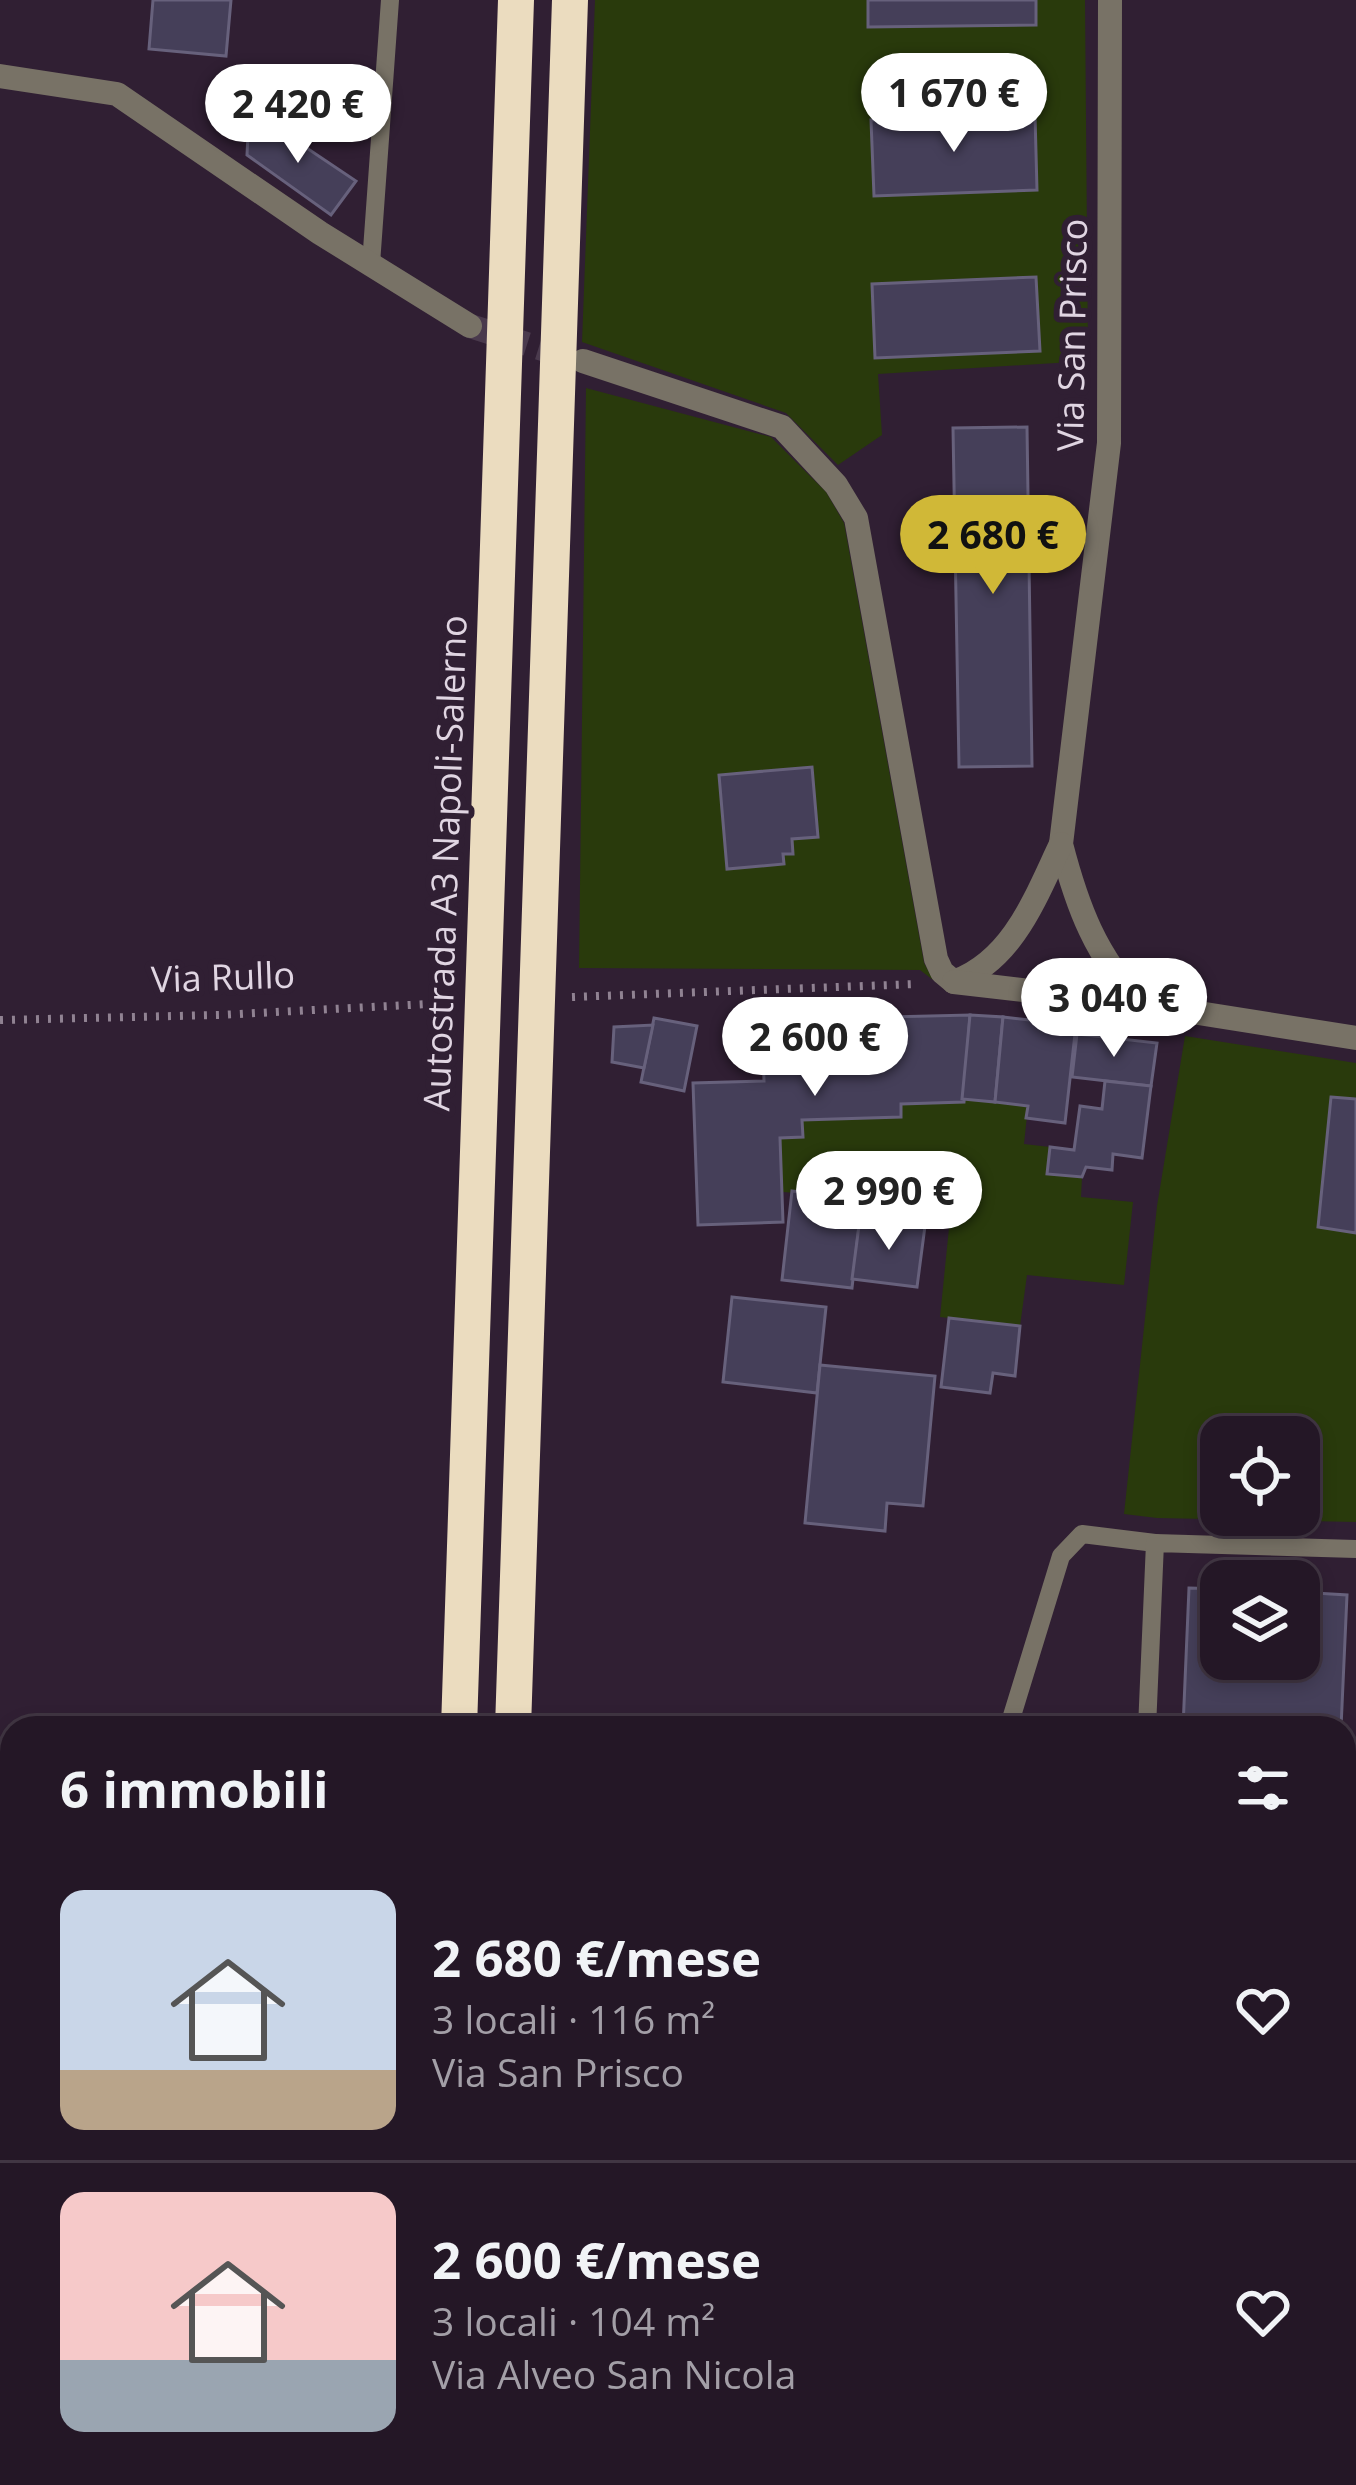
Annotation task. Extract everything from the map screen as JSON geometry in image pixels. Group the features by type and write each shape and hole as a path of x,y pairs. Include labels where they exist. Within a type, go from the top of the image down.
{"highway":[{"name":"Autostrada A3 Napoli-Salerno","path":"459,1716 516,0"},
{"path":"513,1716 570,0"}],"street":[{"name":"Via San Prisco","path":"1110,0 1109,442 1061,844 1075,901 1097,948 1118,980 1142,1004"},
{"path":"0,76 117,94 470,326"},
{"path":"584,361 782,427 836,485 856,518 942,972 954,982 1142,1004 1356,1038"},
{"path":"954,982 993,963 1016,932 1061,844"}],"lane":[{"path":"371,264 390,0"},
{"path":"1012,1716 1061,1556 1082,1534 1155,1543 1356,1549"},
{"path":"1148,1716 1155,1543"}],"path":[{"path":"566,997 954,982"},
{"name":"Via Rullo","path":"0,1020 448,1003"}],"green space":[{"path":"595,0 1085,0 1088,361 878,374 882,435 838,465 786,413 582,342"},
{"path":"586,388 771,437 826,492 844,523 924,963 933,980 920,970 579,968"},
{"path":"1185,1036 1356,1063 1356,1522 1320,1521 1320,1416 1200,1416 1200,1519 1124,1514 1157,1206"},
{"path":"962,1099 1028,1106 1024,1144 1050,1147 1048,1174 1082,1177 1081,1197 1133,1202 1124,1285 1027,1275 1020,1326 940,1317 949,1228 860,1218 861,1198 783,1192 780,1138 803,1137 802,1120 901,1117 901,1104"}],"building":[{"path":"153,0 231,0 226,56 149,49"},
{"path":"868,0 1036,0 1036,25 868,27"},
{"path":"1035,115 1037,190 874,196 871,120"},
{"path":"262,118 356,181 331,215 247,155 248,135"},
{"path":"1036,277 1040,351 875,358 872,284"},
{"path":"1027,427 1032,766 959,767 953,428"},
{"path":"812,767 818,837 792,839 793,854 783,854 784,864 727,869 719,775"},
{"path":"970,1015 964,1102 901,1104 901,1117 802,1120 803,1137 780,1138 783,1222 698,1225 693,1083 764,1081 762,1020"},
{"path":"970,1015 1003,1017 995,1102 962,1099"},
{"path":"1003,1017 1076,1025 1065,1123 1026,1118 1028,1106 995,1102"},
{"path":"654,1018 697,1026 684,1091 641,1082"},
{"path":"653,1025 644,1068 612,1062 614,1027"},
{"path":"1077,1034 1157,1043 1151,1086 1072,1077"},
{"path":"1105,1081 1151,1086 1142,1158 1113,1154 1112,1170 1086,1167 1082,1177 1047,1174 1050,1147 1074,1150 1080,1106 1102,1109"},
{"path":"1331,1097 1356,1099 1356,1233 1318,1227"},
{"path":"792,1191 862,1199 852,1288 782,1280"},
{"path":"860,1218 925,1226 917,1287 852,1279"},
{"path":"732,1297 826,1307 817,1393 723,1382"},
{"path":"949,1318 1020,1326 1015,1376 993,1373 990,1393 941,1387"},
{"path":"820,1365 935,1376 923,1506 887,1503 885,1531 805,1523"},
{"path":"1189,1588 1200,1588 1200,1680 1320,1680 1320,1593 1347,1595 1342,1716 1184,1716"}],"tunnel":[{"path":"470,326 571,358"}]}
